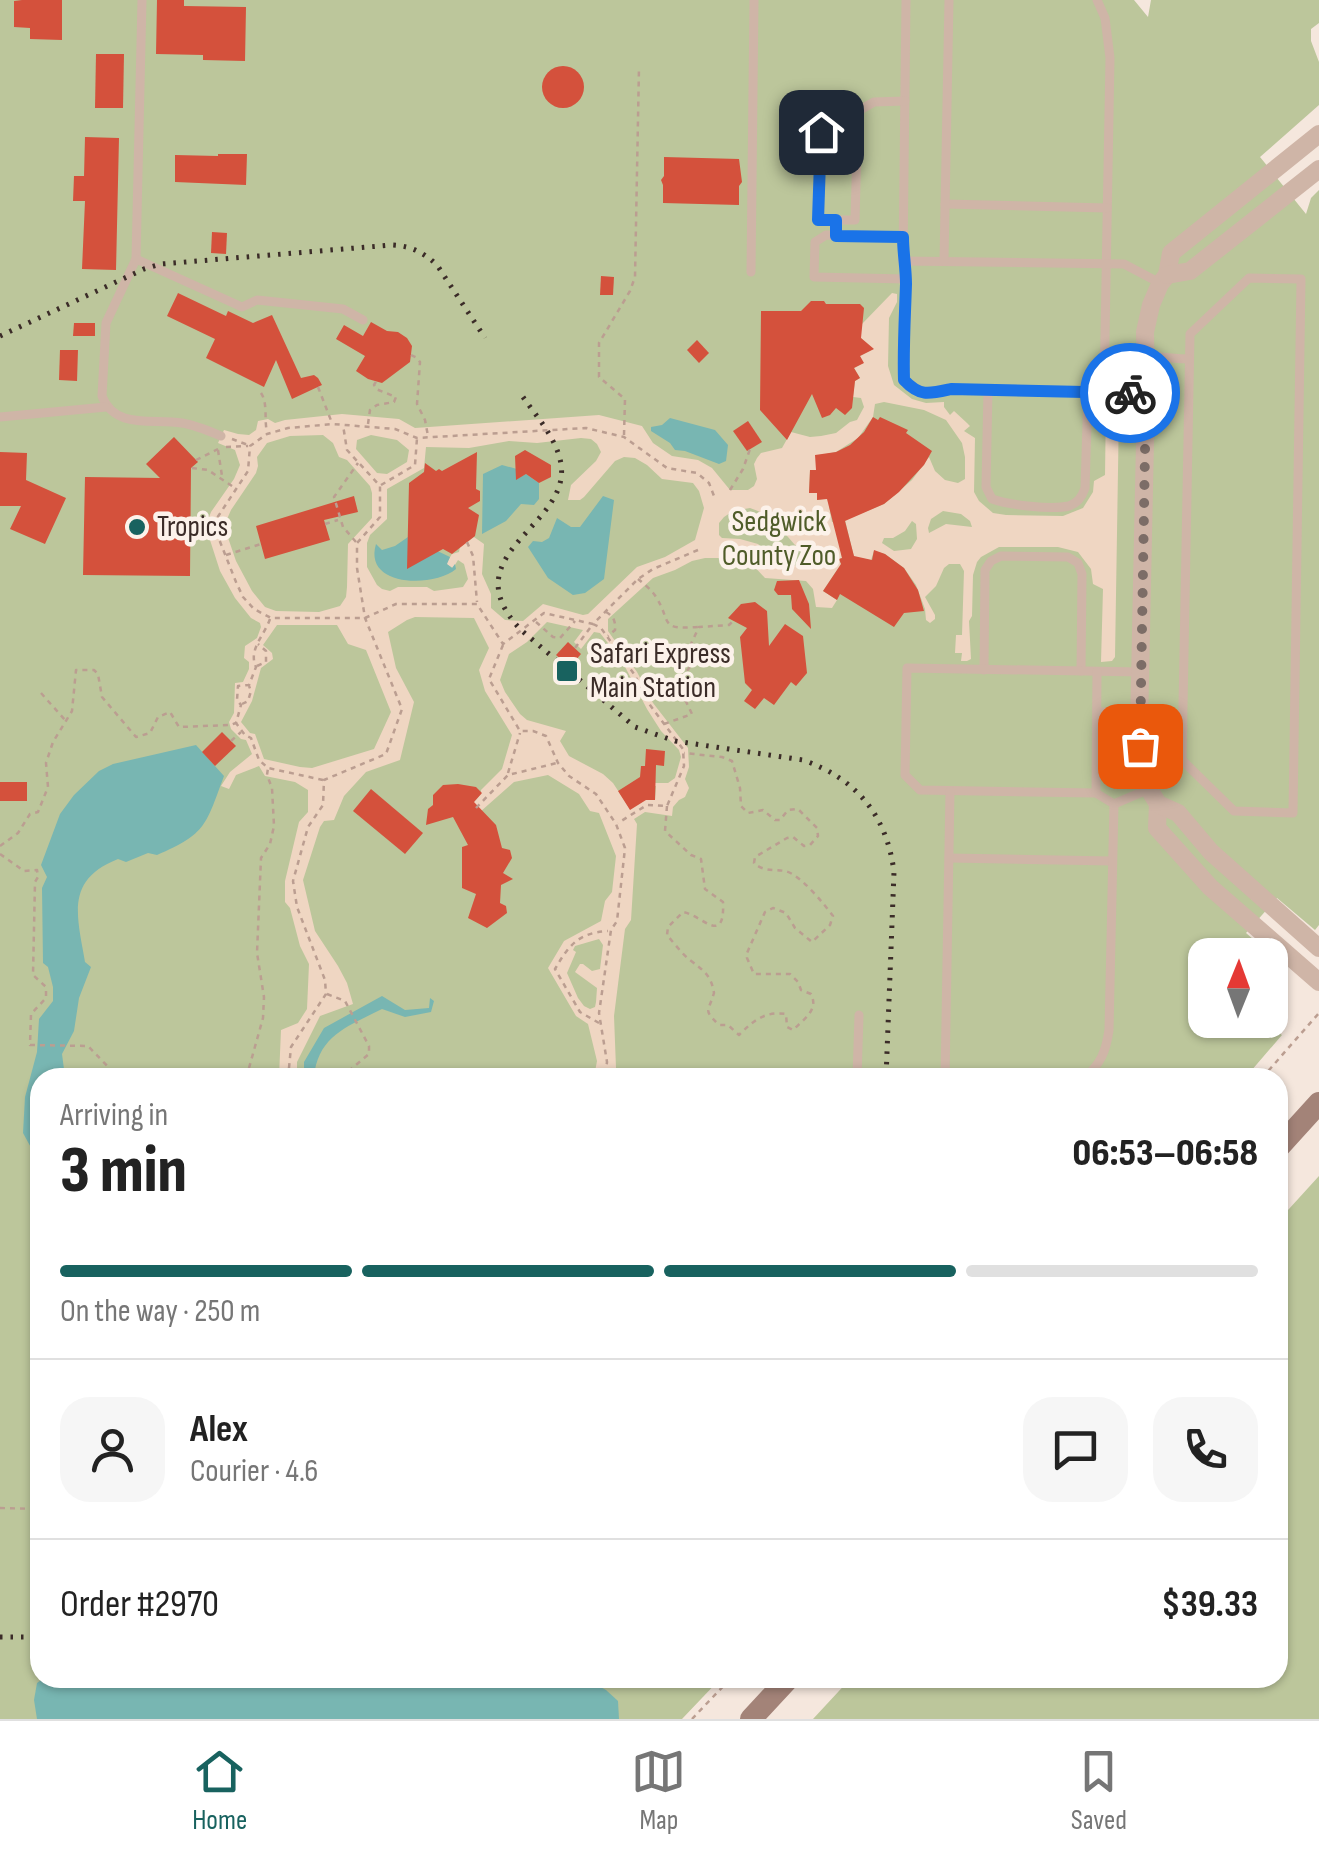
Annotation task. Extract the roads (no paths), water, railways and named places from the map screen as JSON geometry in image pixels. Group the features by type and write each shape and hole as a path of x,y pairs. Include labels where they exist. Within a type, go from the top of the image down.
{"street":[{"path":"1319,134 1172,253 1151,305 1145,332 1139,720 1142,764 1153,796 1156,828 1210,887 1319,982"},
{"path":"1164,279 1190,271 1319,169"},
{"path":"1153,796 1178,813 1211,852 1319,948"},
{"path":"1288,1137 1319,1103"},
{"path":"751,1719 780,1688"}],"lane":[{"path":"142,0 136,259 106,323 102,396 106,406 119,416 134,421 182,423 221,436"},
{"path":"751,272 754,0"},
{"path":"906,0 904,380 914,390 930,394 951,389 1146,393"},
{"path":"944,261 949,0"},
{"path":"1097,0 1105,18 1110,58 1104,392"},
{"path":"858,111 855,220 818,220 821,132 858,111 874,102 905,101"},
{"path":"945,204 1107,208"},
{"path":"836,220 836,236"},
{"path":"903,237 826,235 815,242 814,278 906,279"},
{"path":"136,259 242,307 257,300 343,309 363,320"},
{"path":"902,261 1124,264 1164,279"},
{"path":"1249,278 1302,279 1293,812 1234,811 1182,760 1183,728 1190,334 1249,278"},
{"path":"1104,352 1190,360"},
{"path":"988,390 986,487 992,499 1009,505 1068,506 1080,500 1086,488 1088,392"},
{"path":"0,417 106,406"},
{"path":"984,670 985,570 991,561 1001,556 1068,557 1078,563 1082,574 1081,672"},
{"path":"1141,672 907,668 905,775 920,790 1096,793 1114,804 1153,796"},
{"path":"1096,793 1098,672"},
{"path":"1097,712 1183,728"},
{"path":"945,1068 950,790"},
{"path":"1096,1068 1106,1050 1109,1030 1114,804"},
{"path":"949,858 1112,862"},
{"path":"857,1068 859,1014"}],"water":[{"path":"670,418 715,430 728,445 726,461 719,464 675,450 651,431 651,427"},
{"path":"502,465 517,469 517,479 526,474 539,483 539,499 534,505 521,504 506,521 482,534 483,474"},
{"path":"603,496 614,500 604,579 585,593 573,595 548,578 528,547 533,541 549,538 557,518 571,527 580,527"},
{"path":"408,537 450,557 447,564 452,568 455,564 456,569 417,581 402,580 380,569 375,558 376,544 382,550"},
{"path":"196,745 224,776 202,826 186,841 157,855 148,853 126,862 118,859 89,877 82,888 78,914 85,962 91,967 79,998 74,1031 62,1054 64,1068 33,1068 39,1019 53,1001 48,967 43,963 42,888 47,877 41,865 60,814 99,771 113,764"},
{"path":"382,996 405,1010 429,1008 430,998 434,1001 431,1012 405,1017 382,1009 347,1027 322,1051 316,1068 304,1068 324,1028"},
{"path":"30,1078 30,1146 23,1133"},
{"path":"36,1688 602,1688 618,1701 619,1719 37,1719"}],"railway":[{"path":"0,336 161,264 392,245 416,250 437,265 485,338"},
{"path":"523,397 555,446 561,464 559,486 549,506 505,561 498,581 502,604 521,630 635,727 675,741 803,760 839,778 866,802 884,834 894,872 886,1068"},
{"path":"0,1637 30,1637"}],"place":[{"name":"Tropics","path":"137,527"},
{"name":"Safari Express Main Station","path":"567,671"}],"park label":[{"name":"Sedgwick County Zoo","path":"779,539"}]}
